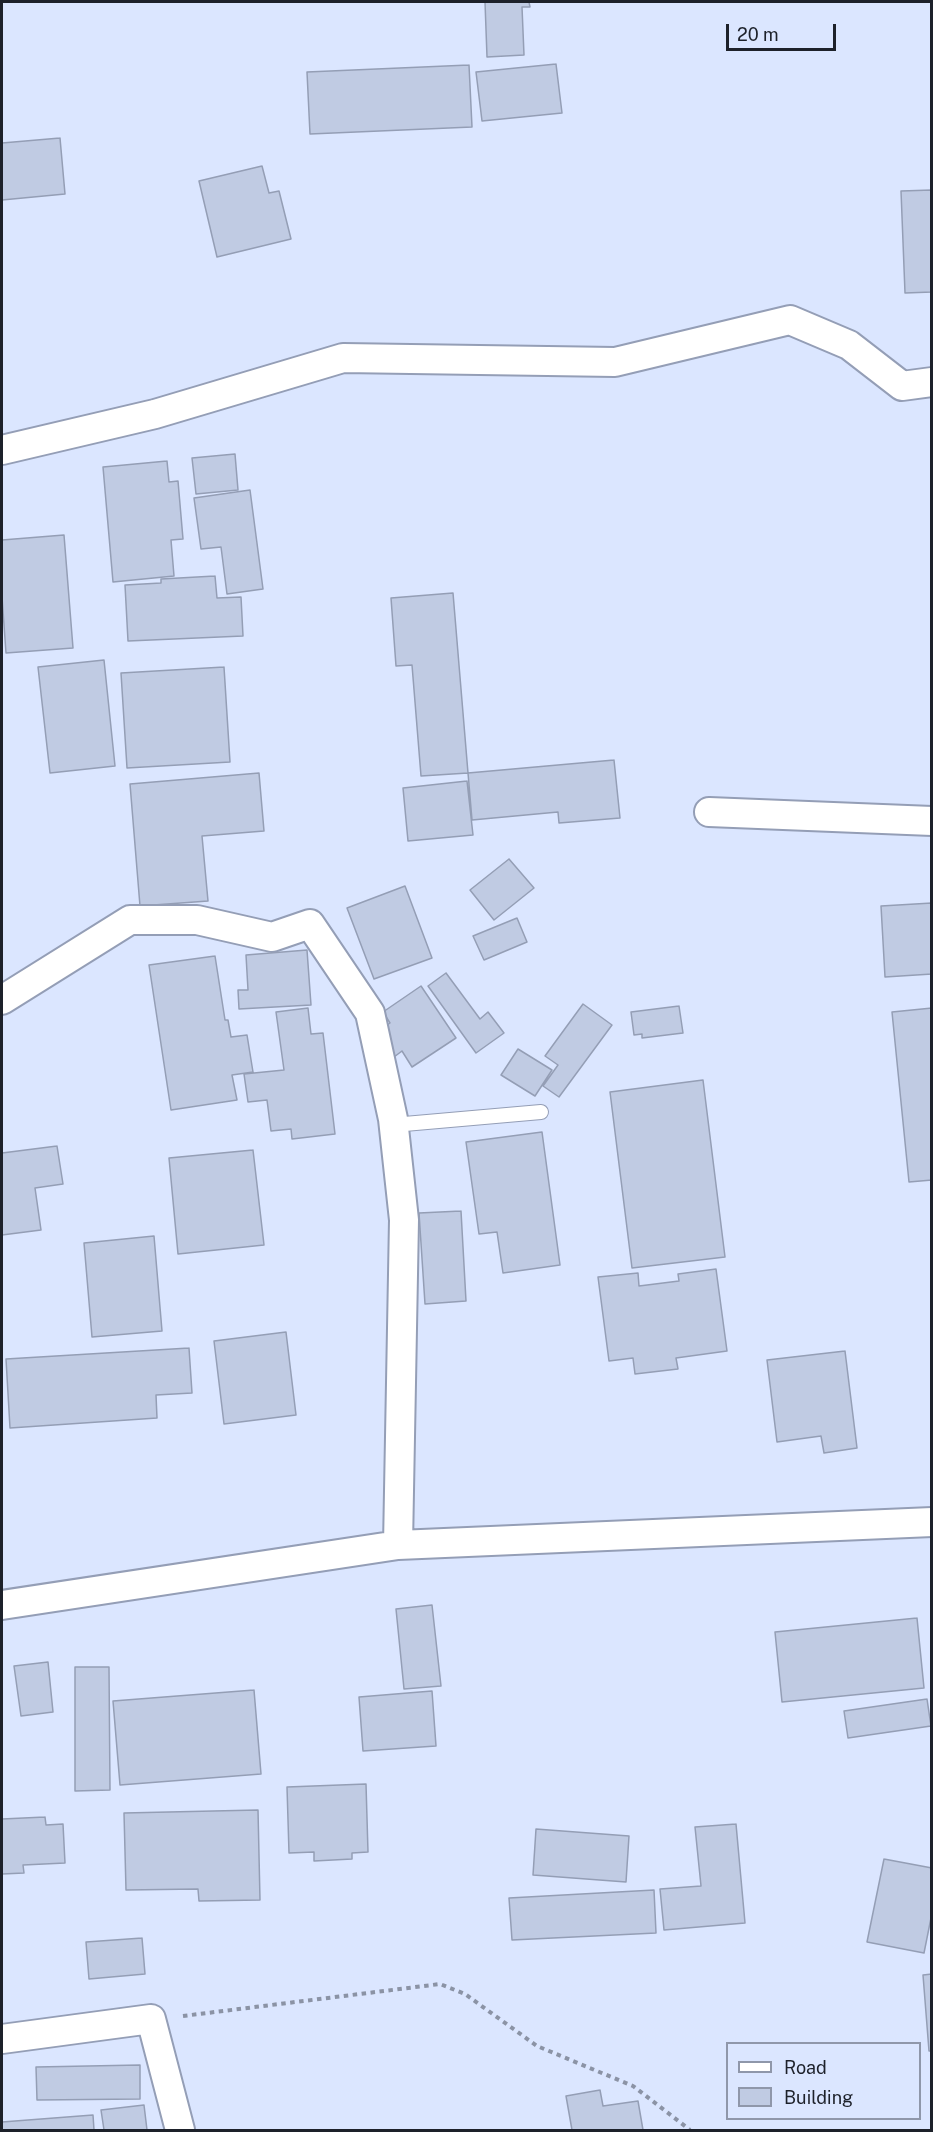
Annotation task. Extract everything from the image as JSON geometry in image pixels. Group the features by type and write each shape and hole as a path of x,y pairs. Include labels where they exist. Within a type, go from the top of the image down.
{"street":[{"path":"2,450 155,414 344,358 615,362 790,320 849,345 902,386 932,382"},
{"path":"709,812 932,821"},
{"path":"2,1000 130,920 197,920 272,937 310,924 370,1013 393,1125 404,1220 398,1545"},
{"path":"2,1605 398,1545 932,1522"},
{"path":"2,2039 152,2019 180,2130"}],"lane":[{"path":"393,1125 541,1112"}],"path":[{"path":"152,2019 440,1984 465,1994 537,2046 633,2086 690,2130"}],"building":[{"path":"485,2 529,2 530,7 522,7 524,55 487,57"},
{"path":"556,64 562,113 482,121 476,72"},
{"path":"469,65 472,127 310,134 307,72"},
{"path":"60,138 65,194 2,200 2,143"},
{"path":"262,166 269,193 279,191 291,239 217,257 199,181"},
{"path":"932,190 932,292 905,293 901,191"},
{"path":"235,454 238,490 196,494 192,458"},
{"path":"167,461 169,482 178,481 183,539 171,540 174,576 113,582 103,467"},
{"path":"250,490 263,589 227,594 221,547 201,549 194,498"},
{"path":"64,535 73,648 6,653 2,597 2,540"},
{"path":"215,576 217,598 241,597 243,636 128,641 125,585 161,583 161,579"},
{"path":"453,593 468,773 421,776 412,665 396,666 391,598"},
{"path":"104,660 115,766 50,773 38,667"},
{"path":"224,667 230,762 127,768 121,673"},
{"path":"614,760 620,818 559,823 558,812 472,820 468,773"},
{"path":"259,773 264,831 202,836 208,901 140,906 130,784"},
{"path":"467,781 473,835 408,841 403,788"},
{"path":"509,859 534,888 494,920 470,890"},
{"path":"405,886 432,958 374,979 347,908"},
{"path":"932,903 932,974 885,977 881,906"},
{"path":"517,918 527,942 484,960 473,936"},
{"path":"307,950 311,1005 239,1009 238,990 248,990 246,955"},
{"path":"215,956 225,1020 228,1020 231,1037 247,1035 253,1072 232,1075 237,1100 171,1110 149,965"},
{"path":"446,973 480,1019 488,1012 504,1033 476,1053 428,986"},
{"path":"421,986 456,1038 412,1067 402,1051 394,1057 377,1032 390,1023 383,1012"},
{"path":"583,1004 612,1025 559,1097 543,1086 558,1065 545,1056"},
{"path":"679,1006 683,1033 642,1038 642,1034 634,1035 631,1012"},
{"path":"308,1008 311,1034 323,1033 335,1134 292,1139 291,1129 271,1131 267,1100 248,1102 244,1074 284,1070 276,1012"},
{"path":"932,1008 932,1180 909,1182 892,1012"},
{"path":"518,1049 552,1070 535,1096 501,1075"},
{"path":"703,1080 725,1257 632,1268 610,1092"},
{"path":"542,1132 560,1265 503,1273 497,1232 479,1234 466,1142"},
{"path":"57,1146 63,1184 35,1188 41,1230 2,1235 2,1153"},
{"path":"253,1150 264,1245 178,1254 169,1158"},
{"path":"461,1211 466,1301 425,1304 419,1213"},
{"path":"154,1236 162,1331 92,1337 84,1243"},
{"path":"716,1269 727,1351 676,1358 678,1369 635,1374 633,1358 609,1361 598,1277 638,1273 639,1286 679,1281 678,1274"},
{"path":"286,1332 296,1415 224,1424 214,1341"},
{"path":"189,1348 192,1393 156,1395 157,1418 10,1428 6,1359"},
{"path":"845,1351 857,1448 824,1453 821,1436 777,1442 767,1360"},
{"path":"432,1605 441,1686 404,1689 396,1609"},
{"path":"917,1618 924,1688 782,1702 775,1632"},
{"path":"48,1662 53,1712 21,1716 14,1666"},
{"path":"75,1667 109,1667 110,1790 75,1791"},
{"path":"254,1690 261,1774 120,1785 113,1701"},
{"path":"432,1691 436,1746 363,1751 359,1697"},
{"path":"927,1699 931,1726 848,1738 844,1711"},
{"path":"366,1784 368,1852 352,1853 352,1859 314,1861 314,1852 289,1853 287,1787"},
{"path":"258,1810 260,1900 199,1901 198,1889 126,1890 124,1813"},
{"path":"45,1817 46,1825 63,1824 65,1863 23,1865 24,1873 2,1874 2,1819"},
{"path":"736,1824 745,1923 664,1930 660,1889 701,1886 695,1827"},
{"path":"536,1829 629,1836 626,1882 533,1875"},
{"path":"884,1859 932,1868 932,1913 924,1953 867,1942"},
{"path":"654,1890 656,1933 512,1940 509,1898"},
{"path":"142,1938 145,1974 89,1979 86,1942"},
{"path":"932,1974 932,2051 929,2051 923,1975"},
{"path":"140,2065 140,2099 37,2100 36,2067"},
{"path":"600,2090 603,2106 638,2101 643,2130 572,2130 566,2096"},
{"path":"144,2105 147,2130 104,2130 101,2110"},
{"path":"93,2115 94,2130 2,2130 2,2122"}]}
